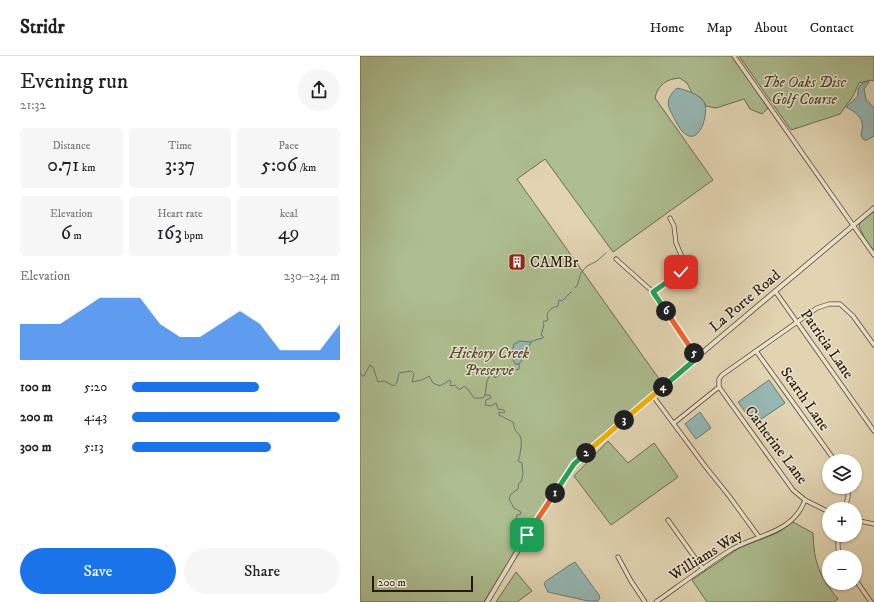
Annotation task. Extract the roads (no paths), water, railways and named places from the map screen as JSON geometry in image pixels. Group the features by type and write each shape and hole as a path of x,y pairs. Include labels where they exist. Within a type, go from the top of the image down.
{"street":[{"path":"734,56 874,255"},
{"name":"La Porte Road","path":"487,602 527,535 574,464 607,434 874,208"},
{"path":"653,292 681,272 685,267 685,261 676,243 674,226 670,218"},
{"path":"616,259 653,292 697,358"},
{"name":"Patricia Lane","path":"775,292 874,431"},
{"path":"674,423 719,387 719,379 722,375 818,308 829,304 840,304 853,316 874,345"},
{"name":"Scarth Lane","path":"756,351 830,454"},
{"name":"Catherine Lane","path":"719,387 793,490 805,500 822,508"},
{"path":"653,396 759,537"},
{"name":"Williams Way","path":"656,602 734,548 743,543 776,532 795,516 805,500"},
{"path":"668,520 703,569"},
{"path":"862,521 874,524"},
{"path":"618,558 644,602"},
{"path":"862,590 871,602"}],"water":[{"path":"868,81 869,82 864,89 866,99 874,108 874,136 864,140 861,136 862,125 860,117 846,107 858,96 860,86"},
{"path":"677,88 696,95 704,102 706,111 703,124 698,134 694,136 689,136 683,132 678,126 669,108 669,98"},
{"path":"520,341 531,342 520,363 515,364 511,355 514,344"},
{"path":"769,380 785,403 754,424 738,402"},
{"path":"700,412 711,428 696,439 685,424"},
{"path":"575,562 599,595 600,598 598,601 588,601 548,592 544,584 546,581"}],"waterway":[{"path":"575,288 581,273 587,266 597,261 606,253"},
{"path":"531,342 543,338 541,335 544,325 543,322 548,320 547,315 549,311 558,306 559,300 562,301 571,292"},
{"path":"360,372 362,376 364,376 370,365 373,367 378,382 384,381 394,386 397,382 399,373 411,371 414,374 412,382 422,380 429,376 433,383 440,386 450,380 450,386 455,385 458,389 461,389 464,386 474,398 483,398 485,395 487,381 492,372 494,372 495,378 499,375 497,368 505,369 510,367 516,370 519,369 519,364"},
{"path":"485,395 490,395 491,398 486,400 485,405 491,406 496,403 498,409 504,410 505,412 499,412 499,415 513,422 515,429 521,438 521,450 518,461 522,463 523,475 518,489 511,494 509,499 514,508 521,512 521,514 517,515 516,518 518,523 515,530 517,536"}],"place":[{"name":"CAMBr","path":"517,262"}],"park label":[{"name":"The Oaks Disc Golf Course","path":"804,90"},
{"name":"Hickory Creek Preserve","path":"489,362"}]}
